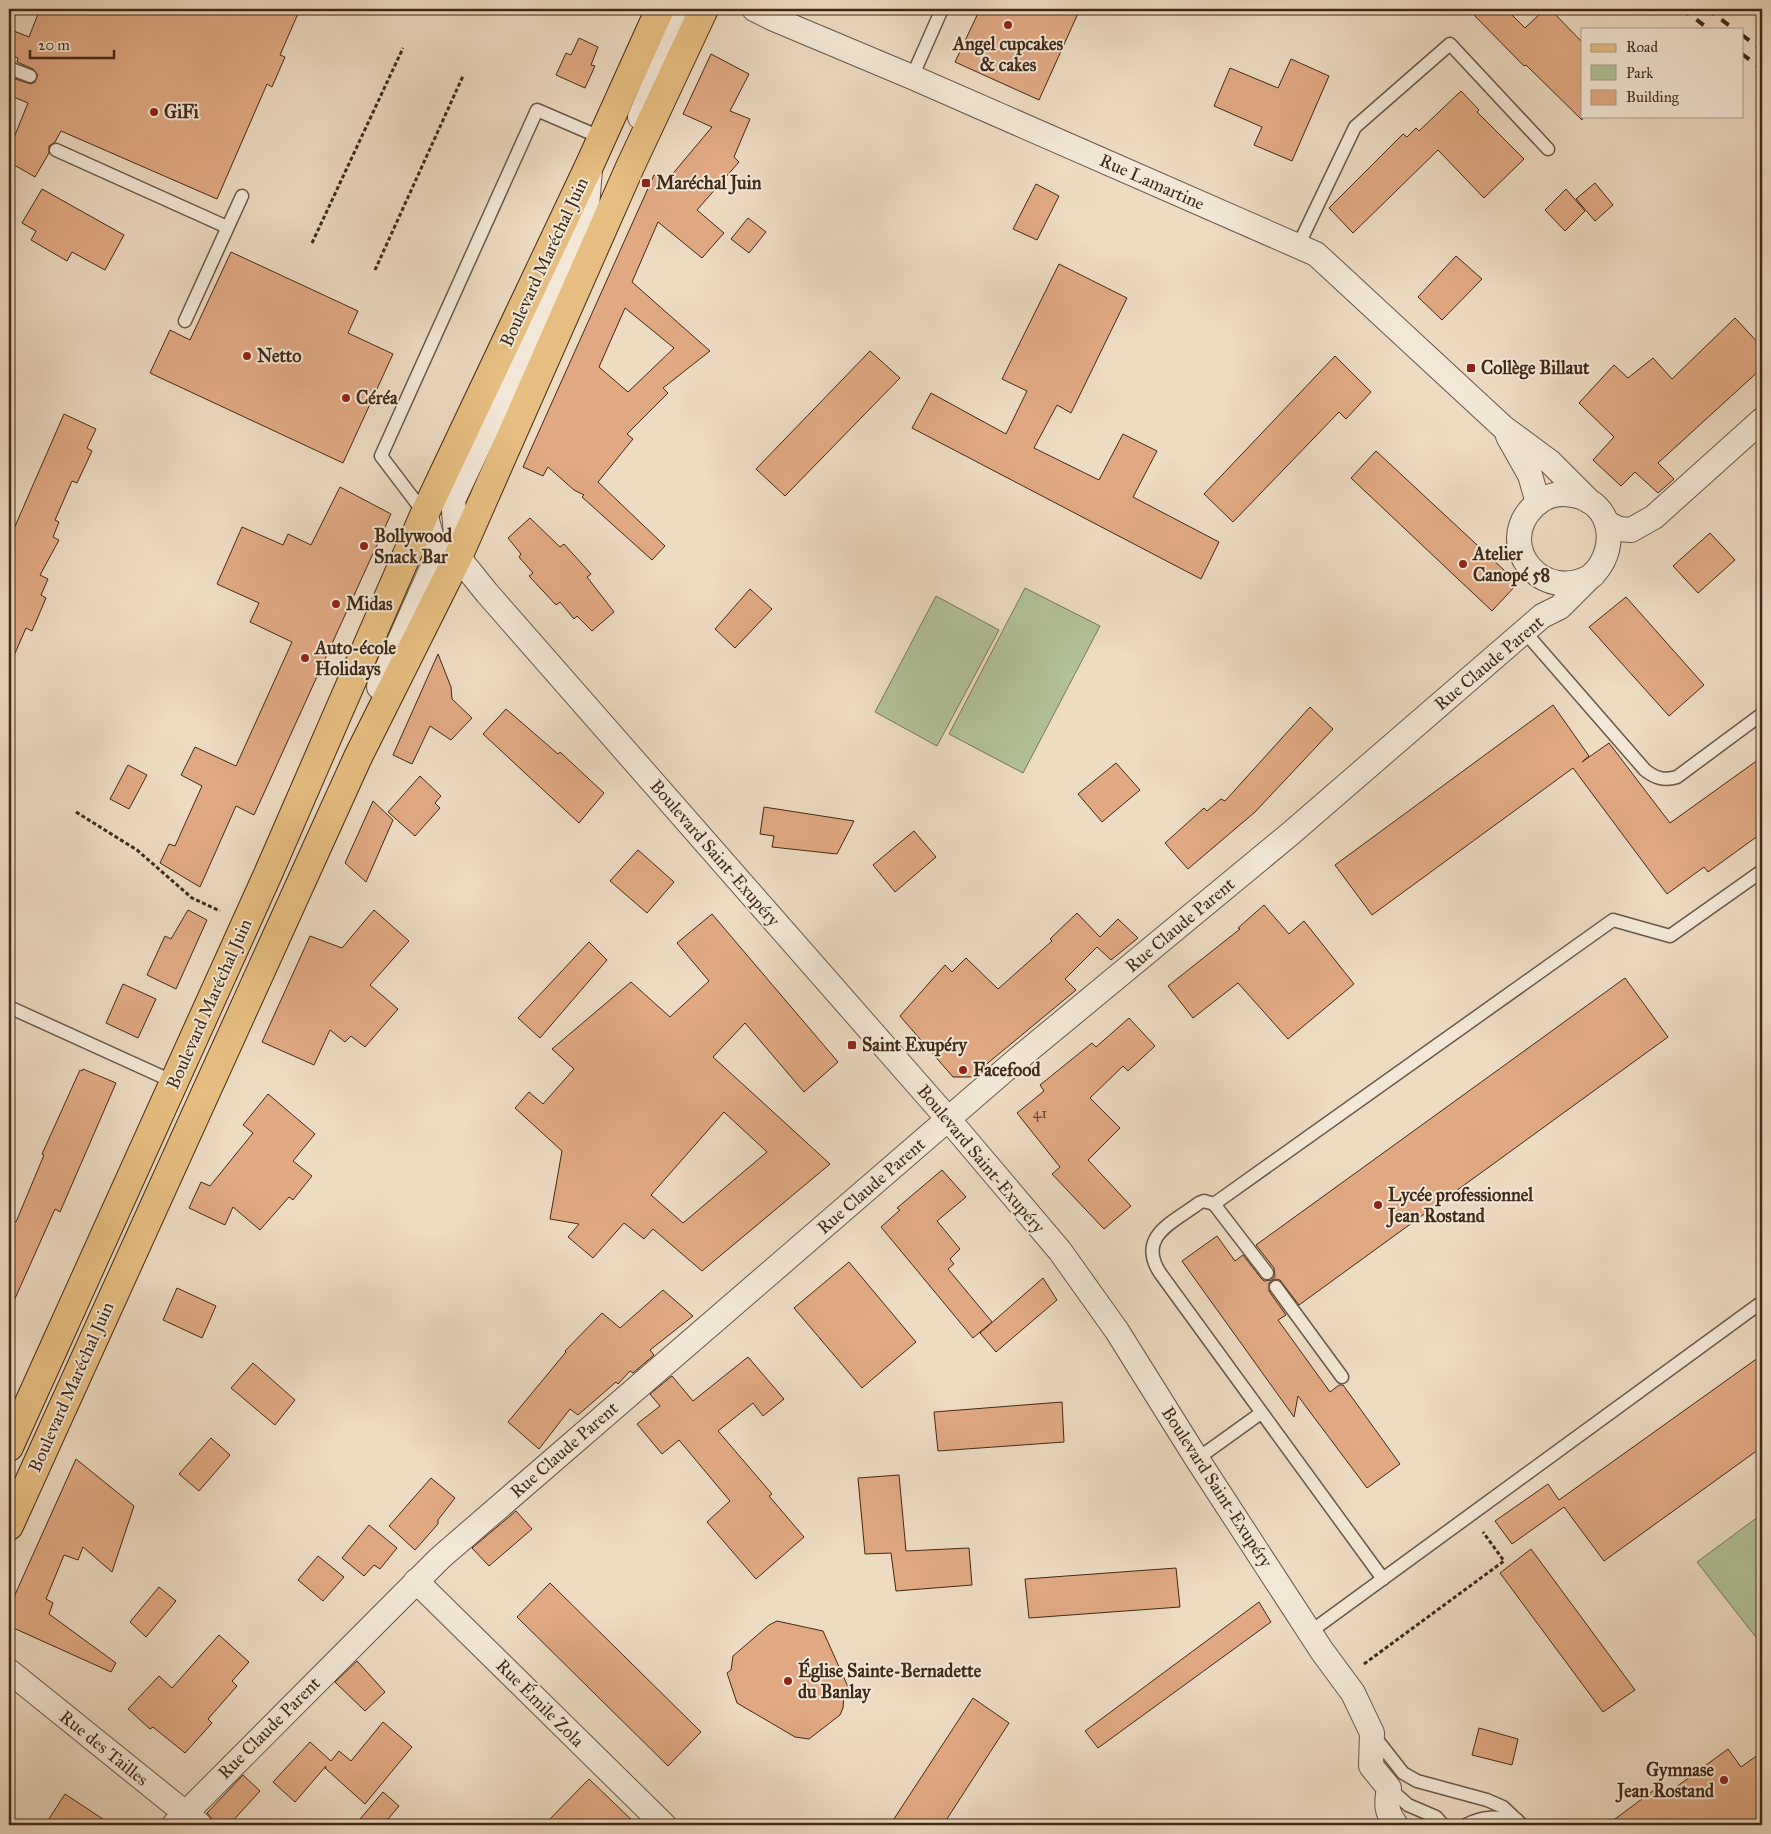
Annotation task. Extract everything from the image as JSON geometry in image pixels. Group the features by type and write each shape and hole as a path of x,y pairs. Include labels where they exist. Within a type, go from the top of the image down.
{"main road":[{"name":"Boulevard Maréchal Juin","path":"9,1447 245,924 425,513 590,164 660,9"},
{"name":"Boulevard Maréchal Juin","path":"9,1526 358,758 447,557 704,9"}],"street":[{"name":"Boulevard Maréchal Juin","path":"630,167 633,131 686,9"},
{"name":"Rue Lamartine","path":"754,9 1316,254 1504,428 1550,462 1592,504"},
{"path":"447,557 453,500 586,220 590,164"},
{"name":"Rue Claude Parent","path":"186,1821 416,1581 572,1443 1046,1036 1290,834 1524,631 1542,616 1560,607 1595,573 1638,538 1654,517 1762,420"},
{"name":"Rue Lamartine","path":"1504,428 1530,475 1538,503"},
{"path":"1566,494 1582,497 1592,504 1601,512 1607,523 1610,538 1608,552 1595,573 1579,582 1561,584 1543,579 1529,566 1520,549 1520,529 1529,511 1538,503 1551,496 1566,494"},
{"path":"425,513 447,557"},
{"name":"Rue Claude Parent","path":"1607,523 1613,527 1631,530 1654,517"},
{"path":"405,558 447,557"},
{"name":"Boulevard Saint-Exupéry","path":"447,557 486,593 949,1120 1060,1251 1118,1331 1197,1459 1310,1632 1353,1693 1372,1733 1371,1766 1389,1788"},
{"name":"Rue Émile Zola","path":"416,1581 664,1825"},
{"name":"Rue des Tailles","path":"9,1671 186,1821"},
{"path":"1389,1788 1386,1805 1387,1813 1396,1825"}],"lane":[{"path":"912,77 942,9"},
{"path":"1298,246 1355,127 1450,44 1548,149"},
{"path":"9,68 30,76"},
{"path":"425,513 381,456 537,110 602,138"},
{"path":"56,150 227,228"},
{"path":"185,321 242,196"},
{"path":"1524,631 1645,770 1654,777 1662,779 1677,777 1762,714"},
{"path":"1214,1204 1614,920 1670,936 1762,871"},
{"path":"9,1007 174,1082"},
{"path":"1266,1273 1214,1204 1204,1201 1199,1202 1159,1232 1153,1241 1152,1258 1160,1273 1382,1579"},
{"path":"1276,1287 1342,1377"},
{"path":"1310,1632 1762,1302"},
{"path":"1197,1459 1261,1413"},
{"path":"1372,1733 1403,1773 1417,1781 1487,1800 1502,1808 1520,1823"},
{"path":"1389,1788 1408,1804 1436,1817 1443,1825"},
{"path":"1466,1825 1478,1818 1498,1817 1520,1823"}],"path":[{"path":"312,243 403,48"},
{"path":"375,270 463,76"},
{"path":"76,812 137,850 192,898 245,924"},
{"path":"1360,1658 1365,1665 1504,1561 1471,1514"}],"green space":[{"path":"1025,588 1100,626 1023,773 949,734"},
{"path":"936,596 999,630 937,746 875,712"},
{"path":"1762,1514 1762,1645 1697,1562"}],"building":[{"name":"GiFi","path":"40,9 300,9 280,55 285,57 272,87 267,84 217,199 61,131 55,142 49,146 49,153 35,177 9,162 9,150 28,103 9,95 9,86 12,78 31,84 35,82 38,75 33,69 17,62 18,58 9,54 9,29 29,37"},
{"path":"980,9 1080,9 1039,100 955,62"},
{"path":"1468,9 1506,9 1525,28 1545,9 1550,9 1581,41 1582,120 1526,65 1524,66"},
{"path":"579,38 598,47 591,65 595,66 585,88 556,75 566,53 571,55"},
{"path":"711,54 749,74 730,111 750,119 734,157 739,162 697,210 724,233 702,258 658,222 632,282 710,351 663,388 668,393 627,434 633,439 598,482 665,546 652,560 582,497 584,495 574,490 548,467 543,476 523,467 654,175 665,183 712,127 683,114","holes":["625,308 674,348 628,392 599,367"]},
{"path":"1291,59 1329,76 1292,161 1254,145 1262,127 1214,106 1230,68 1278,88"},
{"path":"1461,91 1479,110 1477,112 1524,159 1484,198 1438,150 1353,233 1329,208 1403,134 1407,137 1416,128 1419,131"},
{"path":"1595,183 1613,205 1595,221 1576,199"},
{"path":"1036,184 1059,196 1037,240 1013,229"},
{"path":"42,189 124,235 105,270 72,252 67,261 31,240 36,231 22,223"},
{"path":"1566,189 1585,211 1565,231 1545,210"},
{"path":"748,218 766,232 749,253 731,239"},
{"name":"Netto","path":"231,252 358,311 348,333 393,354 343,463 150,373 170,330 190,340"},
{"path":"1456,256 1482,279 1442,320 1418,297"},
{"path":"1059,264 1127,298 1071,413 1057,405 1034,448 1099,480 1123,434 1157,451 1133,497 1219,542 1201,579 912,428 931,393 1006,434 1027,391 1002,379"},
{"path":"1735,318 1762,347 1762,368 1658,463 1674,479 1658,493 1635,472 1621,486 1593,460 1614,437 1579,403 1614,365 1628,378 1653,358 1672,379"},
{"path":"870,351 900,378 785,496 756,469"},
{"path":"1335,356 1371,392 1346,419 1339,412 1233,522 1204,494"},
{"path":"64,414 96,429 87,448 92,451 77,483 72,481 55,520 59,522 53,537 59,540 40,575 48,579 41,595 46,598 32,631 26,628 9,667 9,540"},
{"path":"1376,451 1518,583 1492,611 1351,478"},
{"path":"340,487 391,514 254,815 236,806 200,887 160,863 169,844 175,846 202,786 181,775 195,747 236,766 292,642 250,622 259,603 217,584 242,527 283,545 288,534 311,545"},
{"path":"530,518 560,547 564,544 591,574 587,577 614,612 592,631 577,616 574,619 560,602 556,605 529,576 533,573 519,557 521,554 508,538"},
{"path":"1710,533 1735,560 1698,593 1673,566"},
{"path":"750,589 772,609 735,648 715,629"},
{"path":"1626,597 1704,685 1669,716 1589,627"},
{"path":"438,654 451,687 452,699 472,718 451,740 430,726 412,764 393,755"},
{"path":"1553,705 1589,756 1582,762 1609,743 1670,823 1762,757 1762,833 1708,872 1704,867 1667,894 1573,768 1372,915 1335,865"},
{"path":"1310,707 1333,729 1255,812 1188,869 1165,843 1204,808 1207,811 1221,799 1225,801"},
{"path":"506,709 558,754 560,752 604,793 579,823 483,734"},
{"path":"1116,763 1140,790 1102,822 1078,794"},
{"path":"128,765 147,775 129,809 110,799"},
{"path":"420,776 441,796 435,803 440,808 415,836 388,812"},
{"path":"373,801 393,820 366,882 345,863"},
{"path":"764,807 854,821 837,854 772,847 774,836 760,834"},
{"path":"914,831 936,857 895,892 873,865"},
{"path":"638,850 674,882 647,913 610,881"},
{"path":"1264,905 1289,934 1304,921 1354,984 1288,1039 1238,983 1193,1018 1168,986 1240,929 1238,928"},
{"path":"188,910 207,920 176,989 147,975 165,936 171,939"},
{"path":"374,910 409,941 370,985 398,1009 365,1047 351,1036 345,1042 330,1030 314,1065 262,1042 310,936 342,948"},
{"path":"1077,913 1100,937 1118,919 1138,938 1111,960 1097,947 1065,979 1076,990 971,1077 953,1077 900,1016 945,965 952,972 966,958 998,989 1052,941 1050,939"},
{"path":"712,914 838,1062 804,1092 745,1023 713,1057 830,1164 702,1271 653,1229 644,1239 624,1223 593,1258 568,1237 579,1224 550,1219 562,1151 515,1108 529,1092 543,1104 574,1069 552,1049 631,982 670,1017 709,981 677,943","holes":["724,1112 767,1152 683,1223 651,1195"]},
{"path":"589,942 607,960 540,1038 518,1018"},
{"path":"1625,978 1668,1037 1299,1305 1280,1280 1275,1279 1269,1283 1269,1291 1286,1315 1278,1320 1330,1392 1339,1385 1343,1385 1400,1464 1367,1488 1298,1396 1294,1417 1182,1261 1217,1236 1235,1261 1243,1255 1264,1281 1272,1280 1275,1276 1274,1268 1256,1245"},
{"path":"123,984 156,999 138,1038 106,1023"},
{"path":"1129,1018 1155,1046 1128,1071 1123,1066 1090,1098 1120,1128 1088,1160 1131,1206 1104,1229 1052,1174 1060,1167 1017,1113 1044,1091 1040,1085 1092,1043 1096,1047"},
{"path":"83,1069 116,1083 60,1212 55,1209 9,1312 9,1220 16,1222 44,1155 42,1154 80,1070 82,1071"},
{"path":"268,1094 315,1134 293,1161 312,1176 293,1200 289,1197 260,1230 233,1207 225,1225 189,1208 201,1182 210,1186 253,1133 243,1125"},
{"path":"942,1170 966,1197 937,1221 960,1249 950,1259 954,1264 948,1269 992,1322 973,1338 881,1227 900,1210 897,1208"},
{"path":"849,1262 916,1342 862,1388 794,1308"},
{"path":"1043,1278 1057,1300 996,1352 980,1333"},
{"path":"177,1288 216,1306 202,1338 163,1320"},
{"path":"663,1290 693,1316 650,1350 654,1355 633,1373 630,1371 618,1384 616,1382 578,1415 570,1409 539,1449 508,1422 565,1351 602,1313 620,1328"},
{"path":"1762,1355 1762,1447 1604,1561 1564,1507 1512,1544 1495,1521 1548,1484 1559,1500"},
{"path":"748,1357 784,1399 763,1416 753,1403 718,1431 772,1494 769,1496 804,1537 756,1579 707,1522 730,1501 679,1440 662,1454 637,1424 660,1406 650,1394 672,1376 693,1401"},
{"path":"253,1363 295,1400 275,1425 231,1388"},
{"path":"1062,1402 1064,1442 938,1451 934,1412"},
{"path":"211,1438 230,1455 199,1491 179,1474"},
{"path":"76,1459 134,1506 112,1572 83,1547 78,1560 64,1555 46,1599 53,1603 49,1614 116,1663 111,1672 9,1626 9,1608"},
{"path":"899,1475 906,1551 969,1548 972,1585 896,1591 891,1553 865,1554 858,1478"},
{"path":"431,1478 455,1498 438,1520 438,1524 415,1550 389,1526"},
{"path":"516,1511 532,1529 489,1566 472,1548"},
{"path":"369,1525 397,1548 380,1569 374,1565 364,1576 342,1558"},
{"path":"1531,1549 1635,1690 1603,1712 1500,1573"},
{"path":"318,1556 344,1577 323,1601 298,1580"},
{"path":"1176,1568 1180,1607 1029,1618 1025,1579"},
{"path":"550,1583 701,1732 668,1766 517,1617"},
{"path":"159,1587 176,1601 146,1637 130,1622"},
{"path":"1259,1602 1271,1622 1098,1748 1085,1731"},
{"name":"Église Sainte-Bernadette du Banlay","path":"777,1621 823,1631 849,1689 844,1693 843,1708 840,1715 809,1739 795,1737 737,1703 727,1673 731,1670 733,1656 769,1625"},
{"path":"219,1635 249,1662 232,1681 237,1686 208,1719 212,1723 185,1753 153,1727 150,1729 128,1709 159,1676 172,1688"},
{"path":"357,1661 385,1692 365,1711 335,1682"},
{"path":"973,1698 1009,1723 943,1825 890,1825"},
{"path":"383,1722 412,1747 365,1804 325,1768 326,1766 295,1802 273,1782 310,1742 331,1761 339,1751 351,1761"},
{"path":"1479,1728 1518,1739 1512,1765 1472,1755"},
{"name":"Gymnase Jean Rostand","path":"1728,1749 1741,1767 1762,1752 1762,1825 1607,1825 1662,1784 1668,1793"},
{"path":"243,1775 260,1791 229,1825 217,1825 207,1813"},
{"path":"589,1779 637,1825 544,1825"},
{"path":"383,1792 399,1806 383,1825 355,1825"},
{"path":"65,1794 112,1825 45,1825"}],"railway":[{"path":"1682,9 1708,28"},
{"path":"1707,9 1733,28"},
{"path":"1744,36 1762,50"},
{"path":"1744,56 1762,69"}],"place":[{"name":"Angel cupcakes & cakes","path":"1008,25"},
{"name":"GiFi","path":"154,112"},
{"name":"Maréchal Juin","path":"646,183"},
{"name":"Netto","path":"247,356"},
{"name":"Collège Billaut","path":"1471,368"},
{"name":"Céréa","path":"346,398"},
{"name":"Bollywood Snack Bar","path":"364,546"},
{"name":"Atelier Canopé 58","path":"1463,564"},
{"name":"Midas","path":"336,604"},
{"name":"Auto-école Holidays","path":"305,658"},
{"name":"Saint Exupéry","path":"852,1045"},
{"name":"Facefood","path":"963,1070"},
{"name":"Lycée professionnel Jean Rostand","path":"1378,1205"},
{"name":"Église Sainte-Bernadette du Banlay","path":"788,1681"},
{"name":"Gymnase Jean Rostand","path":"1724,1780"}]}
